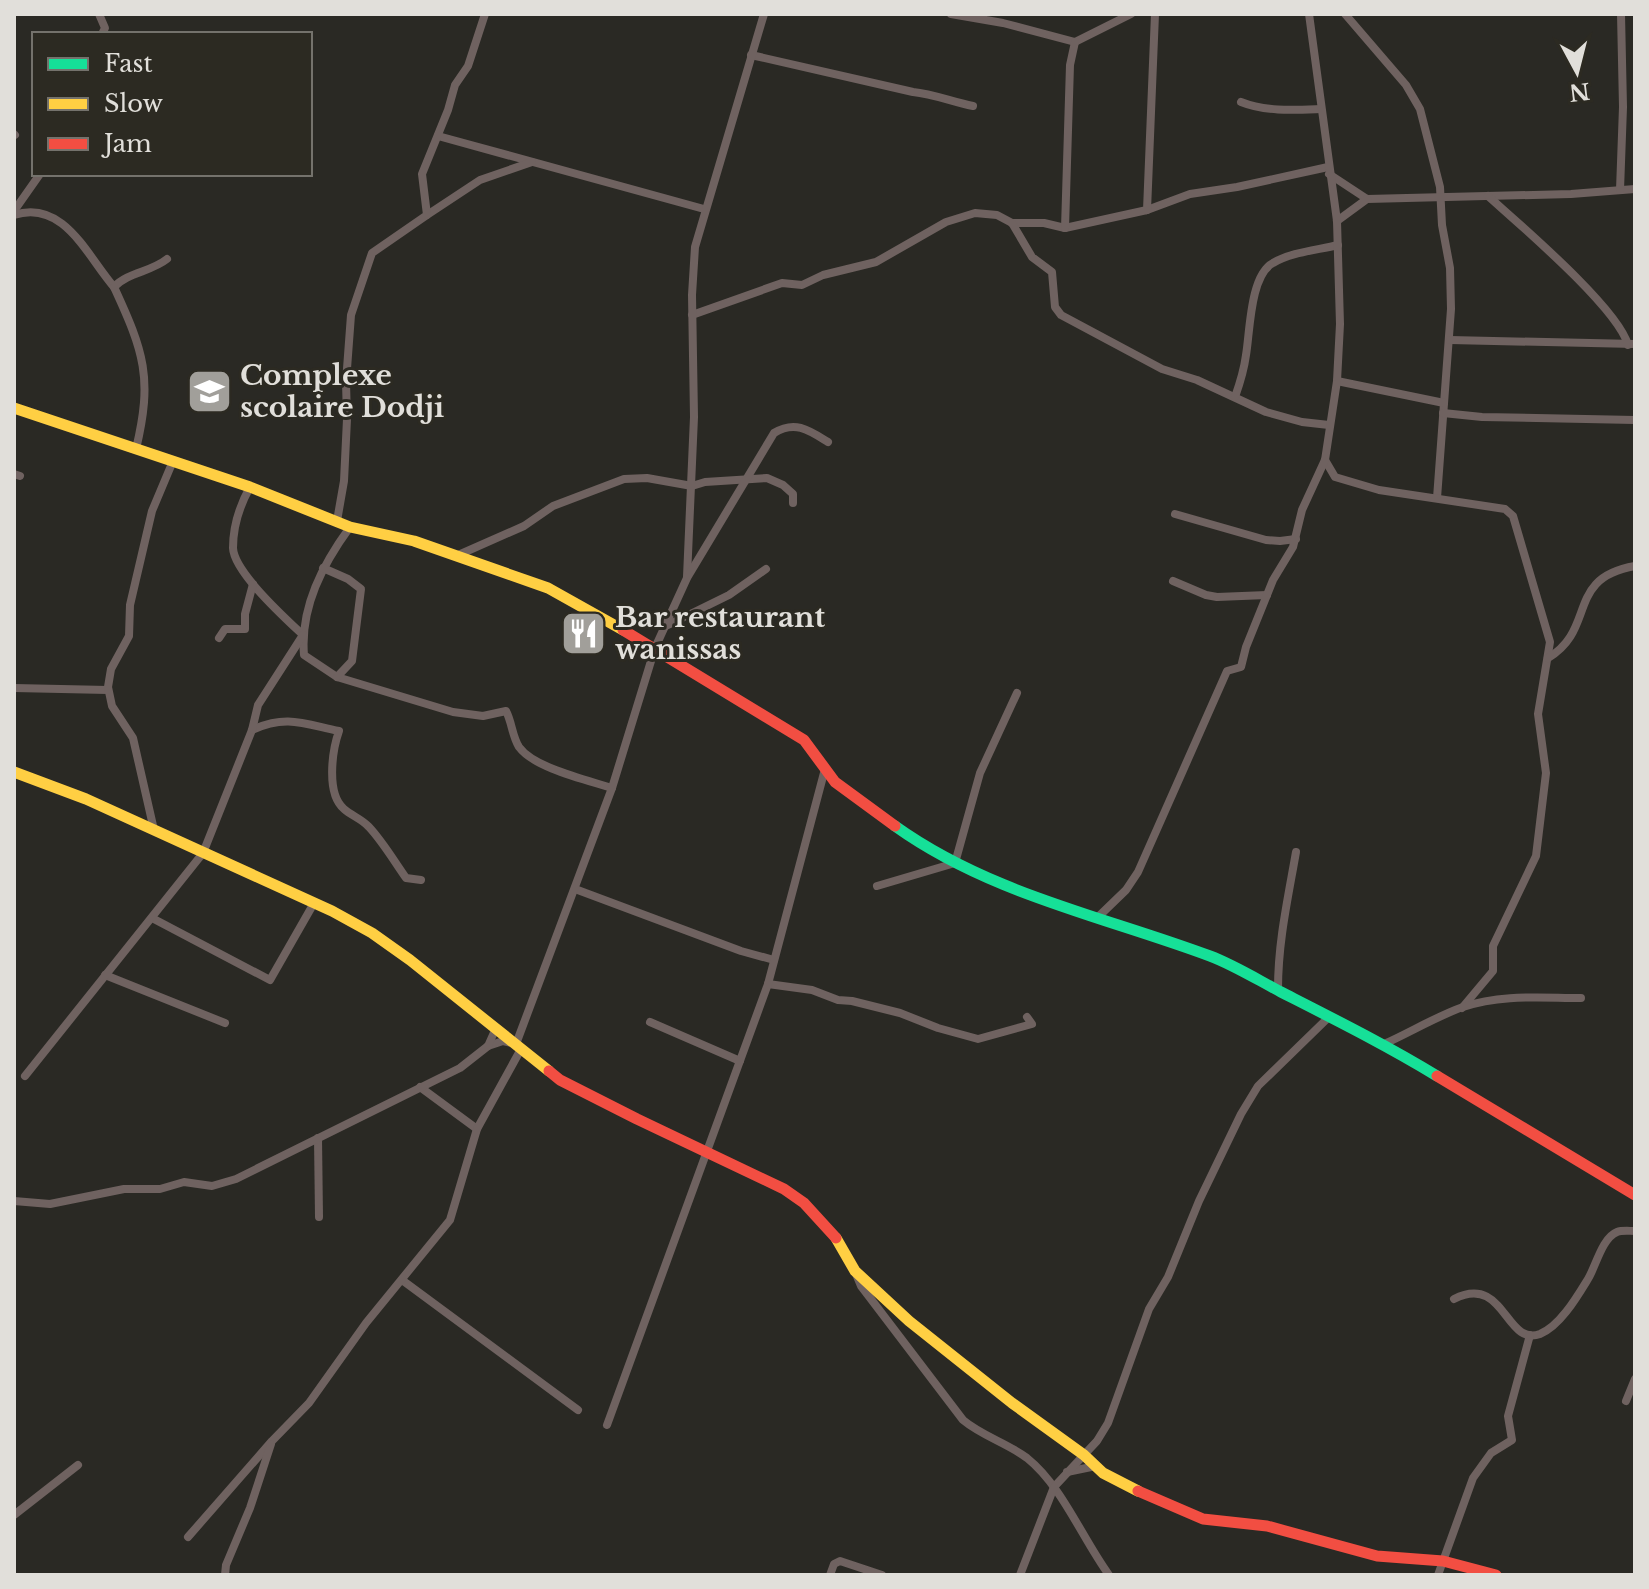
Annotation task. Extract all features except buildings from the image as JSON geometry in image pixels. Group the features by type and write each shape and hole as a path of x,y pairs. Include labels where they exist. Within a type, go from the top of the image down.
{"main road":[{"path":"14,408 250,487 350,527 414,541 548,588 655,648 804,740 835,782 904,834 955,863 1032,897 1213,957 1384,1044 1635,1195"},
{"path":"14,772 56,786 154,830 372,933 560,1080 784,1189 804,1203 833,1232 855,1271 921,1330 1012,1403 1123,1484 1203,1519 1267,1526 1377,1556 1443,1561 1496,1575"}],"street":[{"path":"427,215 422,174 455,85 468,66 485,14"},
{"path":"687,578 692,486 695,247 764,14"},
{"path":"951,14 1003,23 1075,42 1131,14"},
{"path":"1147,210 1155,14"},
{"path":"1097,918 1119,898 1138,872 1227,671 1241,667 1244,662 1246,647 1267,595 1296,539 1302,510 1325,460 1337,381 1338,245 1309,14"},
{"path":"1345,14 1406,85 1420,109 1440,187 1450,268 1450,340 1437,498"},
{"path":"1620,190 1623,107 1621,14"},
{"path":"1065,228 1070,65 1075,42"},
{"path":"751,55 933,94 973,106"},
{"path":"1241,102 1290,110 1321,109"},
{"path":"1623,107 1635,111"},
{"path":"438,136 704,209"},
{"path":"337,521 344,481 351,315 372,253 480,180 534,161"},
{"path":"692,315 782,283 802,285 823,275 876,262 946,222 971,214 997,215 1012,223 1044,223 1065,228 1147,210 1190,194 1328,171 1367,199"},
{"path":"14,213 39,176"},
{"path":"1337,221 1367,199 1635,189"},
{"path":"1488,196 1599,303 1632,344"},
{"path":"14,213 30,210 63,223 88,250 96,267 114,287 132,327 145,371 145,397 136,449"},
{"path":"1012,223 1032,257 1053,274 1055,308 1061,315 1162,369 1266,412 1302,422 1329,425"},
{"path":"1235,397 1246,355 1252,304 1264,271 1269,264 1279,260 1338,245"},
{"path":"114,287 121,280 156,268 167,259"},
{"path":"1450,340 1632,344"},
{"path":"1337,381 1482,417 1635,420"},
{"path":"188,1537 309,1403 366,1323 450,1220 477,1129 519,1046 612,788 655,648 687,578 770,438 788,426 804,427 828,442"},
{"path":"1325,460 1335,477"},
{"path":"154,830 133,738 112,706 108,690 111,669 129,636 132,592 155,501 173,461"},
{"path":"1317,478 1335,477 1379,490 1505,509 1513,516 1550,642 1538,714 1546,773 1536,856 1493,946 1493,971 1462,1008"},
{"path":"456,556 524,526 553,506 617,480 647,478 692,486 705,482 767,478 791,492 793,503"},
{"path":"250,487 241,504 233,550 253,584 303,635"},
{"path":"1175,514 1266,540 1296,539"},
{"path":"350,527 323,568 312,597 303,635 304,655 337,677 453,712 483,716 506,711 514,736 524,751 546,764 612,788"},
{"path":"1548,658 1562,649 1572,636 1587,592 1600,578 1613,570 1635,566"},
{"path":"323,568 348,579 361,589 352,661 337,677"},
{"path":"665,626 729,595 766,569"},
{"path":"1173,581 1217,597 1267,595"},
{"path":"219,638 225,629 245,629 245,614 253,584"},
{"path":"25,1076 203,853 252,730 258,705 303,635"},
{"path":"14,688 108,690"},
{"path":"877,886 955,863 980,773 1017,693"},
{"path":"252,730 270,722 288,720 339,731 333,789 337,800 342,808 369,826 406,878 421,880"},
{"path":"607,1425 768,984 825,769"},
{"path":"1278,989 1282,927 1296,852"},
{"path":"575,889 774,960"},
{"path":"152,918 270,980 314,903"},
{"path":"105,975 225,1023"},
{"path":"768,984 812,990 838,1000 900,1013 978,1039 1032,1024 1027,1017"},
{"path":"1384,1044 1462,1008 1517,997 1581,998"},
{"path":"1020,1575 1054,1487 1097,1441 1108,1423 1149,1309 1168,1277 1199,1201 1241,1114 1258,1086 1329,1017"},
{"path":"650,1022 740,1061"},
{"path":"488,1046 496,1028"},
{"path":"14,1201 50,1204 124,1189 160,1189 184,1182 212,1186 225,1183 460,1068 488,1046 503,1041 519,1046"},
{"path":"420,1087 477,1129"},
{"path":"318,1138 319,1217"},
{"path":"1454,1299 1472,1294 1496,1301 1517,1331 1538,1335 1564,1313 1588,1278 1608,1238 1616,1232 1635,1231"},
{"path":"855,1271 861,1286 963,1420 1025,1457 1054,1487 1087,1545 1109,1575"},
{"path":"402,1280 578,1410"},
{"path":"1438,1575 1473,1478 1491,1453 1512,1440 1508,1416 1530,1335"},
{"path":"1626,1401 1635,1379"},
{"path":"225,1575 272,1441"},
{"path":"14,1515 78,1465"},
{"path":"1067,1472 1096,1466"},
{"path":"830,1575 834,1564 840,1561 882,1575"}],"traffic: fast":[{"path":"895,826 931,849 1008,886 1228,964 1437,1076"}],"traffic: slow":[{"path":"14,408 250,487 350,527 414,541 548,588 623,630"},
{"path":"14,772 86,799 332,911 372,933 549,1071"},
{"path":"836,1238 855,1271 909,1321 1012,1403 1084,1455 1103,1473 1138,1491"}],"traffic: jam":[{"path":"623,630 804,740 835,782 895,826"},
{"path":"549,1071 560,1080 637,1119 784,1189 804,1203 836,1238"},
{"path":"1437,1076 1635,1195"},
{"path":"1138,1491 1203,1519 1267,1526 1377,1556 1443,1561 1496,1575"}],"place":[{"name":"Complexe scolaire Dodji","path":"209,391"},
{"name":"Bar restaurant wanissas","path":"584,633"}]}
